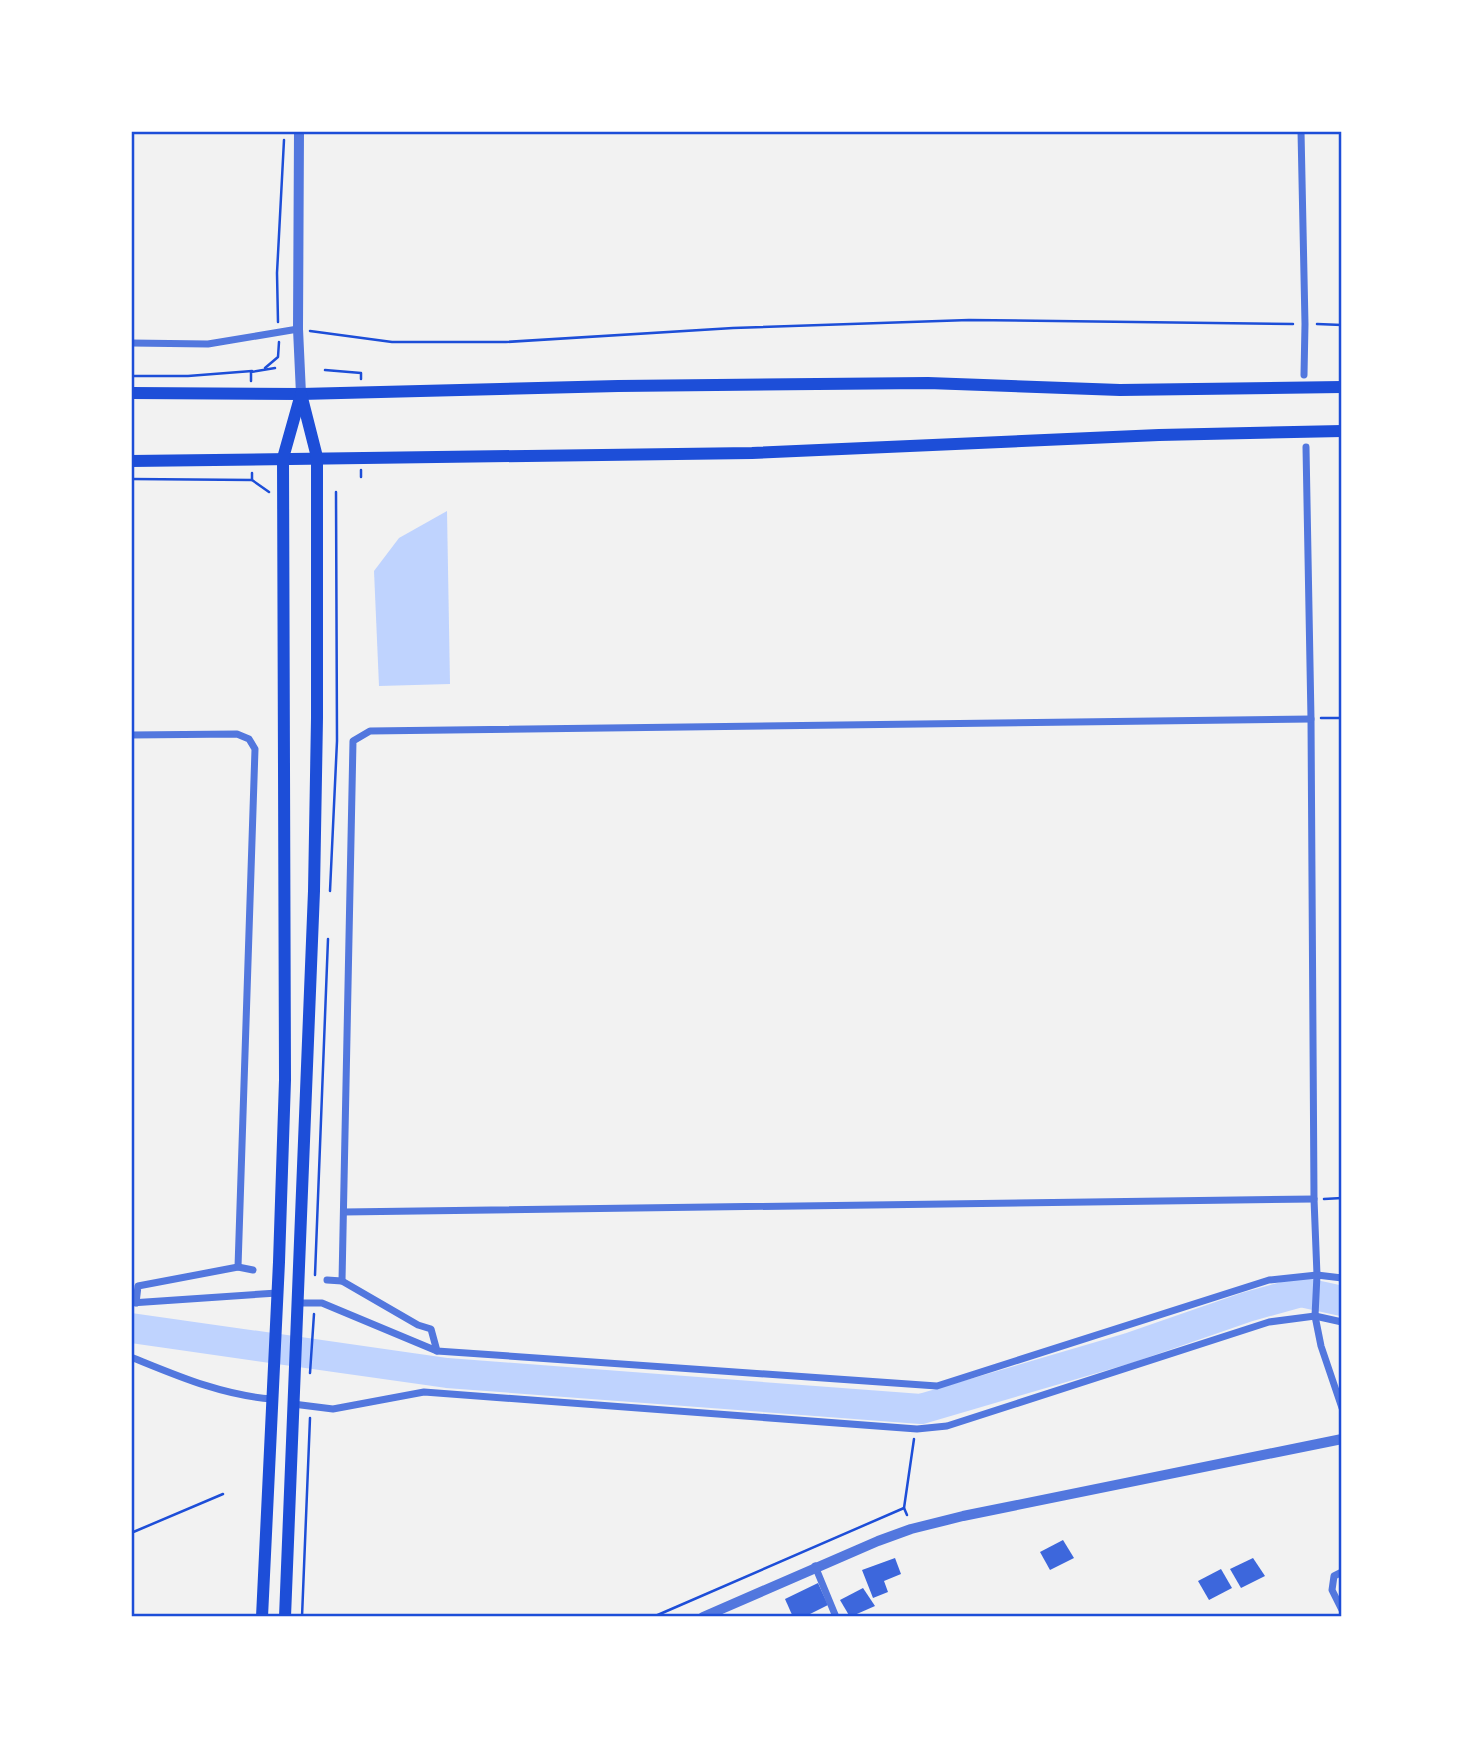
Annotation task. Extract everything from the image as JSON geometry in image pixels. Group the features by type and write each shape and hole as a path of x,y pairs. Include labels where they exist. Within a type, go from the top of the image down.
{"main road":[{"path":"131,393 301,394 618,386 915,383 1120,390 1342,387"},
{"path":"285,1617 314,891 317,457 301,394"},
{"path":"262,1617 285,1080 283,458 301,394"},
{"path":"131,461 752,453 1159,435 1342,431"}],"street":[{"path":"299,131 298,329 301,394"},
{"path":"1301,131 1304,376"},
{"path":"131,343 208,344 298,329"},
{"path":"1306,447 1316,1312 1321,1346 1342,1408"},
{"path":"342,1280 354,741 370,731 1311,719"},
{"path":"131,735 237,734 249,739 255,749 238,1267"},
{"path":"344,1212 1314,1199"},
{"path":"253,1270 238,1267 138,1286 133,1303 277,1293"},
{"path":"299,1303 322,1303 437,1351 937,1386 1269,1280 1317,1275 1342,1278"},
{"path":"327,1280 342,1280 418,1325 431,1329 437,1351"},
{"path":"293,1404 333,1409 424,1392 917,1429 947,1426 1269,1322 1316,1312 1342,1322"},
{"path":"131,1357 197,1385 272,1399"},
{"path":"703,1617 816,1566 911,1529 1342,1439"},
{"path":"816,1566 836,1617"},
{"path":"1342,1572 1334,1576 1332,1590 1342,1611"}],"path":[{"path":"265,368 278,357 277,273 285,131"},
{"path":"298,329 392,342 506,342 733,328 969,320 1342,325"},
{"path":"131,376 188,376 275,368"},
{"path":"325,370 361,373 360,381"},
{"path":"251,381 252,371"},
{"path":"252,469 252,480"},
{"path":"131,479 252,480 268,492 273,491"},
{"path":"1311,719 1342,718"},
{"path":"1314,1199 1342,1198"},
{"path":"310,1374 313,1321"},
{"path":"302,1617 310,1406"},
{"path":"911,1529 904,1508 911,1448 917,1429"},
{"path":"131,1533 223,1494"},
{"path":"653,1617 904,1508"}],"water":[{"path":"447,511 450,684 379,686 374,571 399,538"}],"building":[{"path":"1063,1540 1074,1558 1050,1570 1040,1552"},
{"path":"895,1558 901,1574 884,1581 888,1592 873,1598 862,1570"},
{"path":"1253,1558 1265,1576 1241,1588 1230,1569"},
{"path":"1221,1569 1232,1588 1209,1600 1198,1581"},
{"path":"818,1583 828,1605 804,1617 793,1617 785,1599"},
{"path":"863,1588 875,1606 850,1617 840,1600"}],"waterway":[{"path":"131,1328 447,1373 921,1409 1129,1348 1247,1307 1301,1292 1342,1301"}]}
